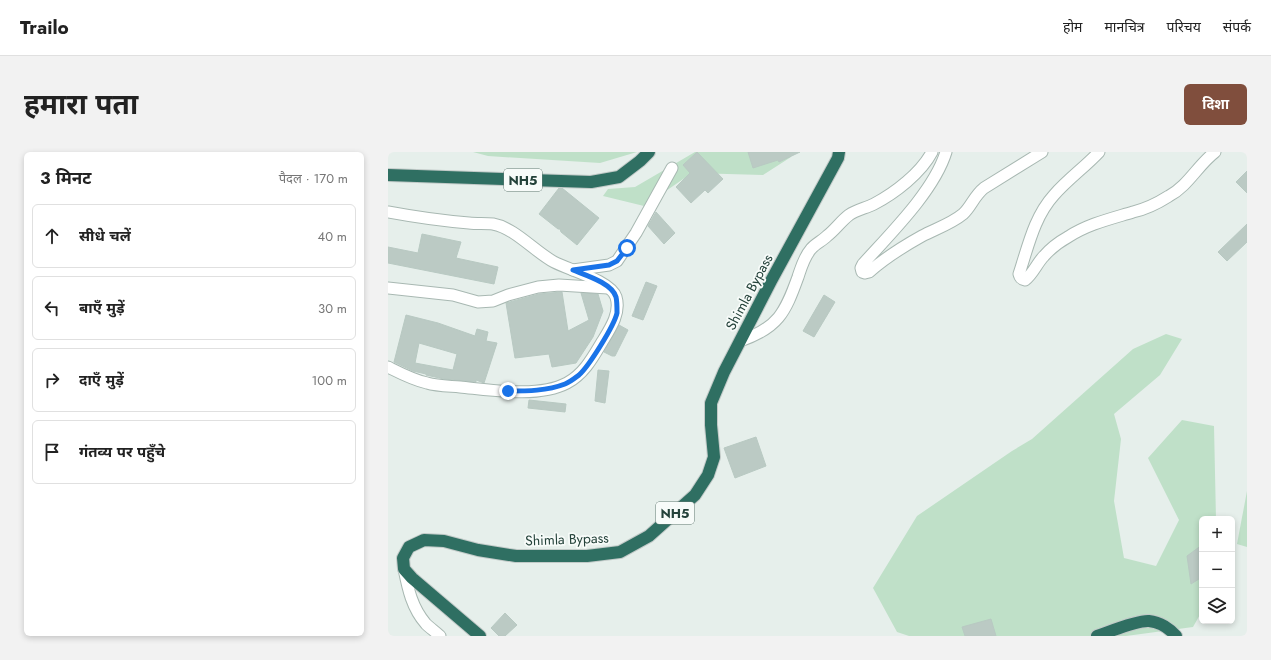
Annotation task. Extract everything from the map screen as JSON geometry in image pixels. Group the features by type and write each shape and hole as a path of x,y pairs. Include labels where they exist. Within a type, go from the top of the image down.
{"highway":[{"name":"NH5","path":"388,175 591,182 619,177 640,161 648,152"},
{"name":"Shimla Bypass","path":"404,569 403,558 409,547 424,540 444,541 478,550 516,556 587,556 620,552 649,536 695,495 708,475 714,457 711,425 711,403 724,372 771,281 838,158 839,152"},
{"path":"404,569 412,578 480,636"},
{"path":"1098,636 1126,626 1149,621 1169,628 1176,636"}],"street":[{"path":"740,340 755,336 769,327 781,315 790,300 805,258 811,250 850,214 874,204 889,195 919,171 926,163 932,152"},
{"path":"946,152 935,178 863,264 861,268 862,272 869,272 900,249 955,220 963,213 976,195 984,188 1042,152"},
{"path":"1099,152 1054,195 1044,208 1036,224 1019,274 1022,279 1025,280 1029,277 1044,256 1056,244 1070,235 1091,225 1146,208 1172,195 1186,184 1215,152"},
{"path":"573,270 609,265 617,261 636,233 672,168"},
{"path":"388,212 433,220 475,224 494,224 510,231 539,253 573,270 594,278 609,288 616,296 617,312 612,325 592,358 579,375 566,383 532,392 427,383 403,375 388,367"},
{"path":"388,288 453,295 478,302 492,301 538,287 559,285 609,288"},
{"path":"404,569 409,592 415,606 426,624 440,636"}],"green space":[{"path":"473,152 637,152 600,163 488,156"},
{"path":"695,152 788,152 791,157 763,175 692,173 644,206 603,196 608,189 635,187"},
{"path":"1166,334 1182,339 1160,375 1114,414 1121,439 1114,501 1124,558 1156,566 1179,520 1148,458 1182,420 1214,426 1216,516 1199,516 1199,616 1193,627 1126,636 909,636 897,632 873,588 917,516 1032,439 1133,349"},
{"path":"1247,491 1247,547 1237,544"}],"building":[{"path":"697,152 723,179 708,193 705,190 691,203 676,187 690,173 683,165"},
{"path":"748,152 800,152 779,162 778,160 753,168"},
{"path":"1247,171 1247,193 1236,182"},
{"path":"559,188 562,188 599,218 577,245 561,232 560,229 539,214"},
{"path":"656,212 675,233 664,244 648,226"},
{"path":"1247,224 1247,242 1227,261 1218,252"},
{"path":"422,234 461,242 456,258 498,267 494,284 388,263 388,247 418,253"},
{"path":"646,282 657,286 643,320 632,316"},
{"path":"562,292 568,331 589,320 581,293 598,294 603,311 593,337 576,363 552,367 549,354 515,358 506,303 539,294"},
{"path":"824,295 835,302 814,337 803,331"},
{"path":"406,315 438,323 475,336 477,329 488,332 486,341 497,343 484,383 476,380 476,382 444,379 426,375 394,362","holes":["419,343 457,354 453,370 415,363"]},
{"path":"619,325 628,330 615,356 612,356 604,352"},
{"path":"598,370 609,371 605,403 595,401"},
{"path":"529,400 566,404 565,412 528,408"},
{"path":"756,437 766,466 735,478 724,448"},
{"path":"1199,547 1199,579 1191,584 1187,556"},
{"path":"505,613 517,625 505,636 499,636 491,628"},
{"path":"991,619 996,636 965,636 962,627"}],"route":[{"path":"508,391 532,392 566,383 579,375 592,358 612,325 617,312 616,296 609,288 594,278 573,270 609,265 617,261 627,248"}]}
